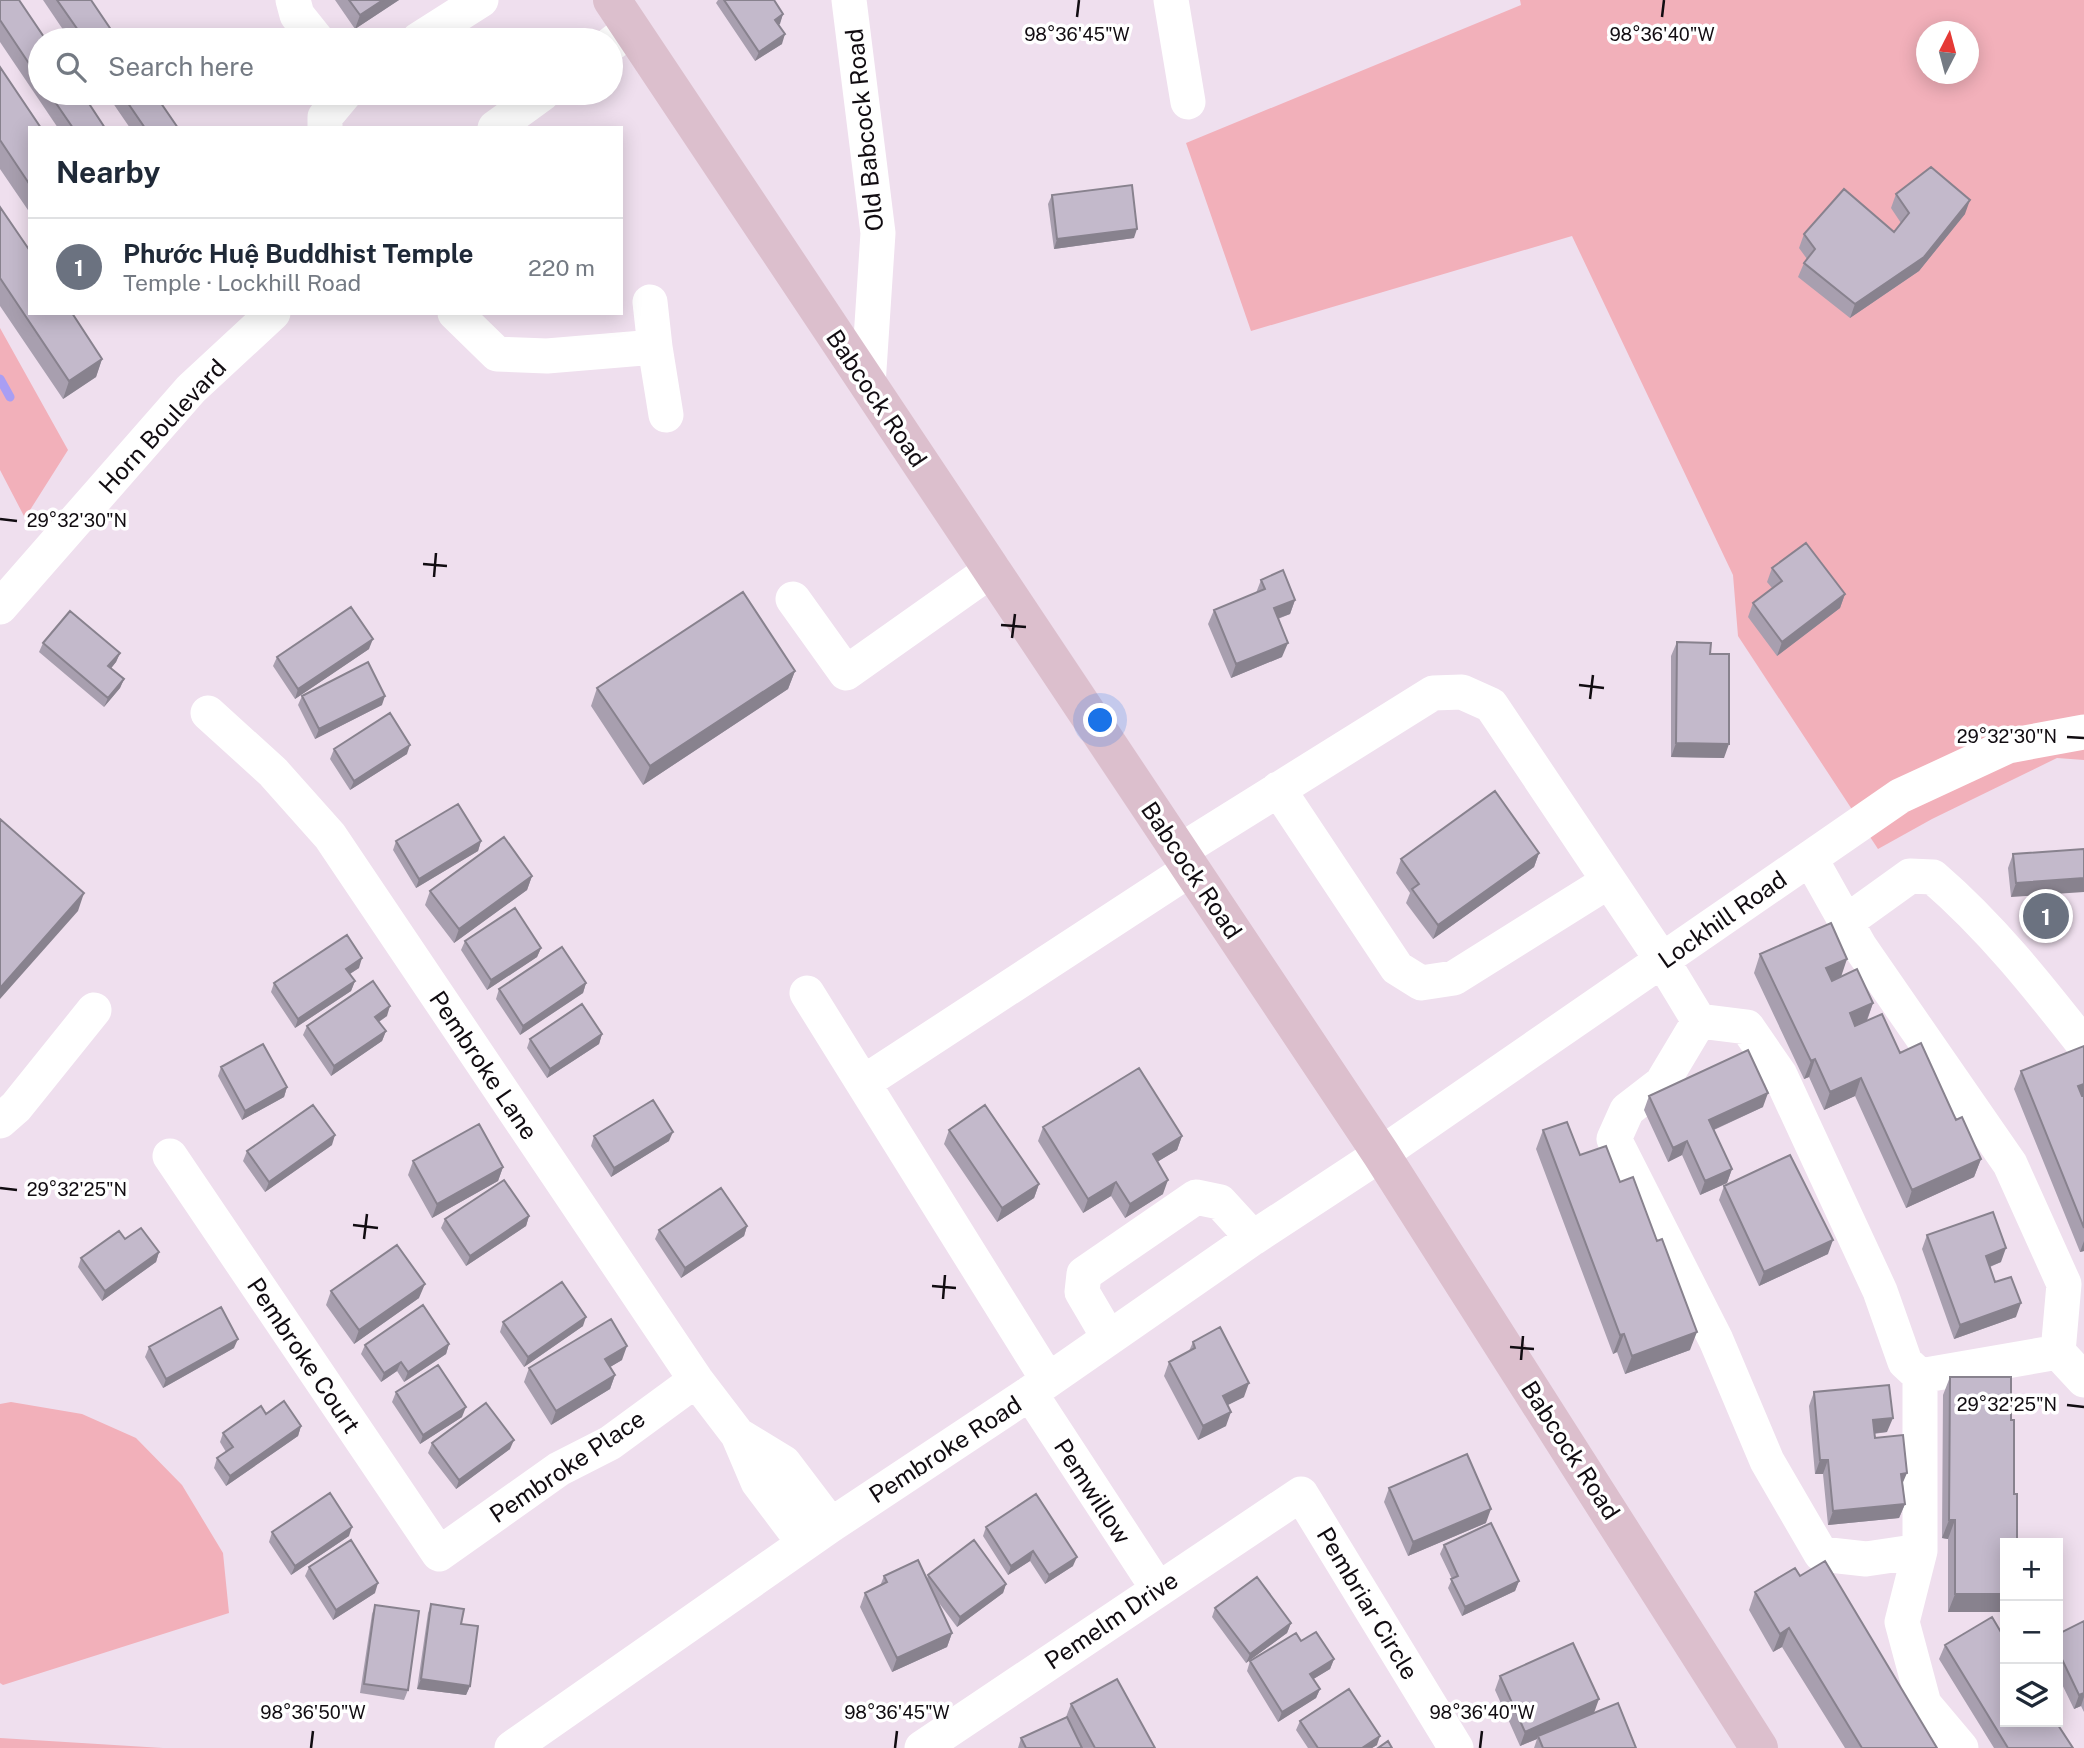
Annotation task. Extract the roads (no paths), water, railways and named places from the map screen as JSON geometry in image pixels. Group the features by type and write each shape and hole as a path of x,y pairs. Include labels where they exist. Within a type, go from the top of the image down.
{"main road":[{"name":"Babcock Road","path":"623,31 993,569 1381,1154 1759,1748"}],"street":[{"path":"293,0 297,15 307,28"},
{"path":"437,28 481,0"},
{"name":"Old Babcock Road","path":"849,0 878,233 868,385"},
{"path":"1171,0 1188,102"},
{"path":"325,126 325,117 335,105"},
{"path":"498,126 527,105"},
{"path":"650,302 654,347 666,415"},
{"name":"Horn Boulevard","path":"0,607 191,389 271,315"},
{"path":"457,315 497,354 547,356 654,347"},
{"path":"793,599 846,673 993,569"},
{"path":"863,1083 1186,860 1278,789 1433,693 1462,692 1491,705 1662,960 1699,1021"},
{"name":"Pembroke Lane","path":"208,713 273,772 330,836 696,1380 738,1435 758,1482 818,1534"},
{"name":"Lockhill Road","path":"1381,1154 1900,796 2008,746 2084,732"},
{"path":"1278,789 1397,968 1421,984 1454,978 1609,881"},
{"path":"1810,858 1846,922 2010,1164 2074,1280 2057,1352"},
{"path":"1846,922 1910,876 1933,877 1972,911 2030,975 2084,1045"},
{"name":"Pemwillow","path":"807,993 863,1083 1158,1589"},
{"path":"0,1121 16,1107 94,1010"},
{"path":"1699,1021 1746,1027 1780,1075 1880,1291 1905,1362 1920,1376 1920,1551 1902,1622 1924,1704 1961,1748"},
{"path":"1699,1021 1662,1083 1627,1110 1614,1139 1716,1340 1767,1461 1821,1553 1866,1559 1920,1551"},
{"name":"Pembroke Road","path":"512,1748 818,1534 1039,1387 1252,1238 1381,1154"},
{"name":"Pembroke Court","path":"170,1156 439,1554"},
{"path":"1109,1338 1082,1293 1084,1274 1196,1197 1220,1202 1252,1238"},
{"path":"1920,1376 2057,1352"},
{"path":"2057,1352 2084,1380"},
{"name":"Pembroke Place","path":"439,1554 559,1469 610,1443 696,1380"},
{"name":"Pemelm Drive","path":"922,1748 1301,1494"},
{"name":"Pembriar Circle","path":"1301,1494 1457,1748"}],"waterway":[{"path":"0,379 10,397"}],"place":[{"name":"Phước Huệ Buddhist Temple","path":"2046,916"}]}
